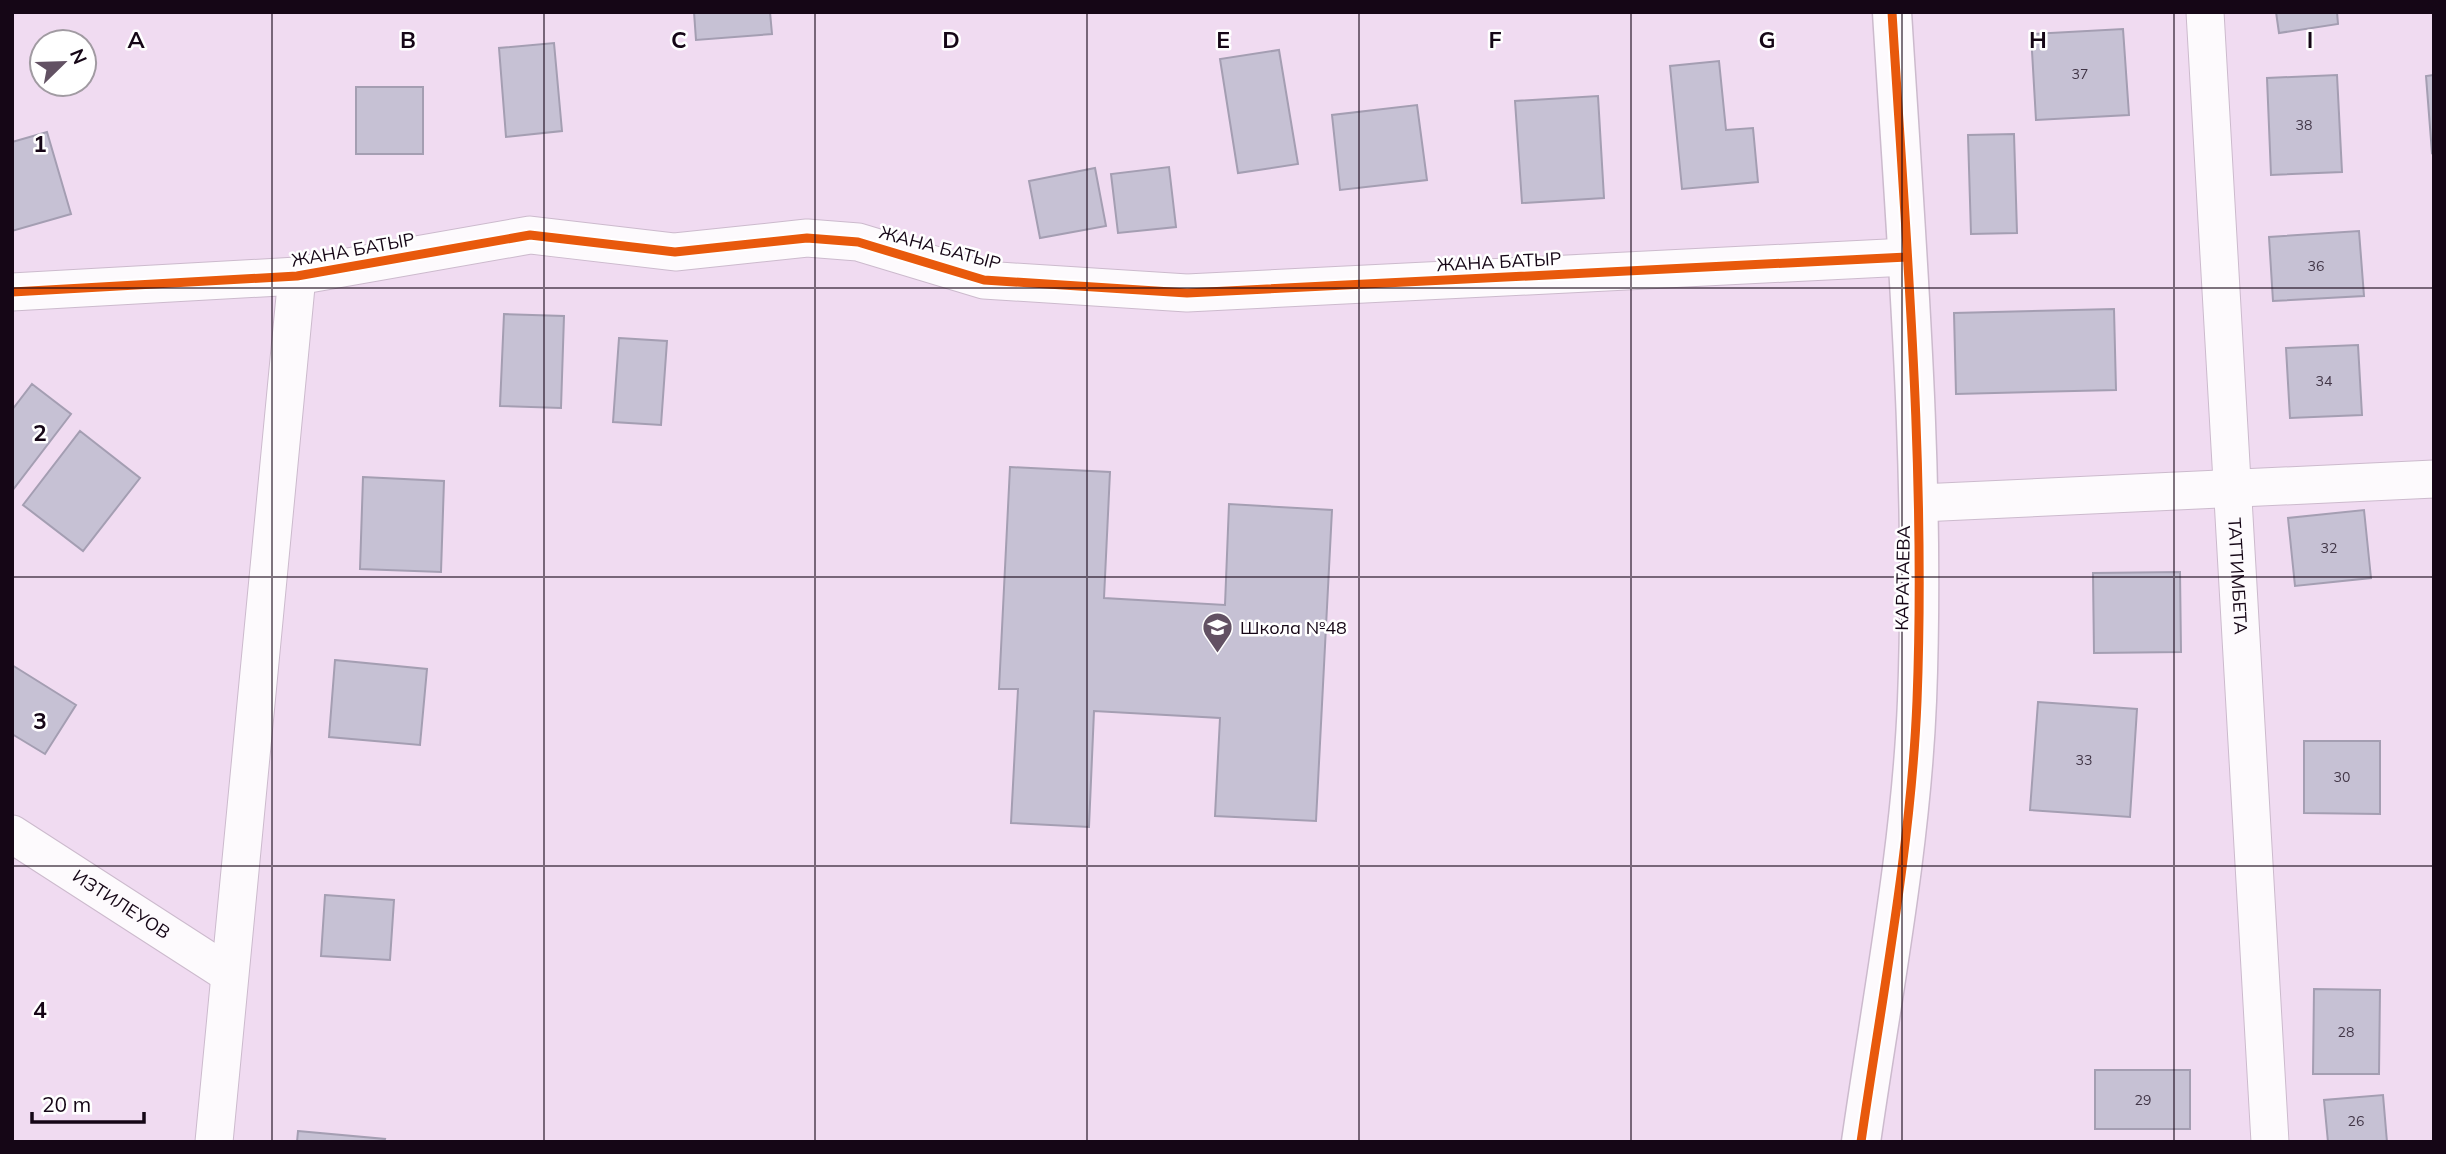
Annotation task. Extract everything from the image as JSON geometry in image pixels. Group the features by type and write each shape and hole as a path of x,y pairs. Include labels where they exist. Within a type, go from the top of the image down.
{"street":[{"name":"КАРАТАЕВА","path":"1861,1142 1903,851 1915,716 1920,503 1892,12"},
{"name":"ТАТТИМБЕТА","path":"2205,12 2270,1142"},
{"name":"ЖАНА БАТЫР","path":"12,292 298,276 530,235 675,252 807,238 858,242 984,279 1188,293 1906,257"},
{"path":"214,1142 298,276"},
{"path":"1920,503 2233,486 2434,479"},
{"name":"ИЗТИЛЕУОВ","path":"12,834 229,974"}],"building":[{"path":"694,12 770,12 772,34 696,40"},
{"path":"2276,12 2337,12 2338,24 2279,33"},
{"path":"2123,29 2129,115 2036,120 2031,34"},
{"path":"554,43 562,131 506,137 499,48"},
{"path":"1279,50 1298,164 1238,173 1220,59"},
{"path":"1719,61 1726,130 1753,128 1758,182 1682,189 1670,66"},
{"path":"2337,75 2342,172 2271,175 2267,78"},
{"path":"2434,75 2434,152 2432,153 2426,76"},
{"path":"356,87 423,87 423,154 356,154"},
{"path":"1598,96 1604,198 1522,203 1515,101"},
{"path":"1417,105 1427,180 1340,190 1332,115"},
{"path":"47,132 71,214 12,231 12,142"},
{"path":"2014,134 2017,233 1971,234 1968,135"},
{"path":"1169,167 1176,227 1118,233 1111,174"},
{"path":"1095,168 1106,226 1040,238 1029,181"},
{"path":"2359,231 2364,296 2273,301 2269,237"},
{"path":"2114,309 2116,390 1956,394 1954,313"},
{"path":"504,314 564,316 561,408 500,406"},
{"path":"619,338 667,341 661,425 613,422"},
{"path":"2358,345 2362,415 2290,418 2286,348"},
{"path":"32,384 71,414 12,491 12,410"},
{"path":"80,431 140,478 83,551 23,505"},
{"name":"Школа №48","path":"1010,467 1110,472 1104,598 1225,605 1229,504 1332,510 1316,821 1215,816 1220,718 1094,711 1089,827 1011,823 1018,689 999,689"},
{"path":"363,477 444,481 441,572 360,569"},
{"path":"2364,510 2371,578 2295,586 2288,518"},
{"path":"2180,572 2181,652 2094,653 2093,573"},
{"path":"335,660 427,669 420,745 329,737"},
{"path":"12,665 76,705 45,754 12,734"},
{"path":"2038,702 2137,709 2130,817 2030,810"},
{"path":"2304,741 2380,741 2380,814 2304,813"},
{"path":"325,895 394,900 390,960 321,956"},
{"path":"2314,989 2380,990 2379,1074 2313,1074"},
{"path":"2095,1070 2190,1070 2190,1129 2095,1129"},
{"path":"2383,1095 2387,1142 2328,1142 2324,1100"},
{"path":"298,1131 385,1139 384,1142 297,1142"}],"cycle path":[{"path":"1861,1142 1902,867 1917,701 1917,442 1892,12"},
{"path":"12,292 297,276 530,235 675,252 807,238 858,242 984,280 1187,293 1907,257"}],"place":[{"name":"Школа №48","path":"1217,655"}]}
